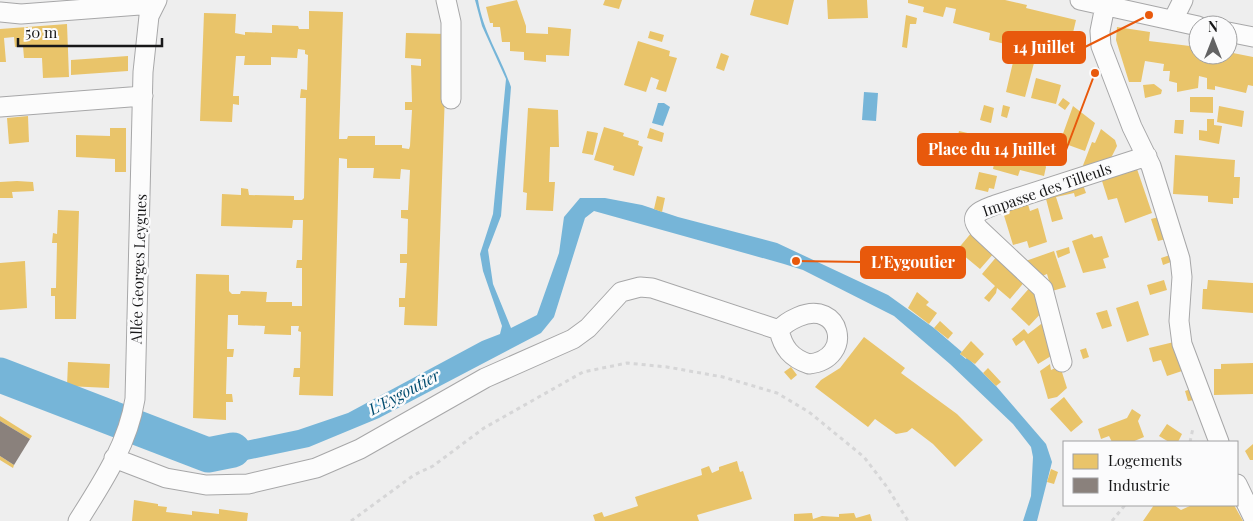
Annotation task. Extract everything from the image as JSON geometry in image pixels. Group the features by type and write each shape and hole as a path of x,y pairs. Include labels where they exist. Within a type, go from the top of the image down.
{"street":[{"path":"446,0 451,22 451,99"},
{"path":"1080,0 1188,24"},
{"path":"1173,20 1183,0"},
{"path":"0,12 22,14 155,2"},
{"name":"Allée Georges Leygues","path":"78,521 126,435 135,399 142,96 148,24 155,2"},
{"path":"1105,6 1100,31 1101,46 1132,127 1147,156 1180,259 1182,277 1179,321 1182,344 1218,441"},
{"path":"1238,34 1253,37"},
{"path":"0,108 142,96"},
{"name":"Impasse des Tilleuls","path":"1062,362 1043,290 979,229 974,222 974,217 977,212 995,205 1147,156"},
{"path":"114,458 146,472 182,482 220,486 264,481 316,468 360,449 485,378 572,339 588,328 614,298 630,288 652,288 779,330"},
{"path":"1238,486 1253,517"}],"path":[{"path":"351,521 414,475 433,466 484,428 583,372 627,363 667,367 723,377 777,393 809,412 864,457 887,487 908,521"},
{"path":"1112,521 1124,506"}],"water":[{"name":"L'Eygoutier","path":"475,0 478,0 488,34 511,87 501,216 488,250 493,284 511,328 537,315 559,253 564,217 580,198 605,198 642,205 678,217 777,243 888,295 934,328 962,352 960,354 966,359 967,357 996,386 1046,444 1052,462 1037,521 1023,521 1031,496 1033,457 1031,447 1013,424 950,364 894,316 803,270 594,211 585,218 554,317 541,333 379,418 309,447 222,465 157,443 158,426 169,440 176,444 208,449 298,430 348,413 482,341 500,334 502,326 483,271 480,254 493,214 506,79 482,26"},
{"path":"864,92 878,93 876,121 862,120"},
{"path":"658,103 664,103 670,107 663,126 652,123"},
{"path":"0,363 21,373 119,402 114,423 0,387"}],"building: Logements":[{"path":"517,0 526,26 526,33 548,34 548,27 571,29 569,56 546,55 546,62 524,60 524,52 510,51 510,42 502,42 500,27 493,27 493,23 490,23 486,7"},
{"path":"605,0 622,0 619,9 603,5"},
{"path":"754,0 794,0 788,25 750,15"},
{"path":"827,0 867,0 868,18 828,19"},
{"path":"908,0 1005,0 1027,5 1026,8 1076,20 1067,58 1037,52 1038,48 1018,43 1017,47 989,40 990,33 953,23 956,9 946,7 943,17 923,12 924,7 908,3"},
{"path":"309,11 343,12 339,139 347,139 348,136 375,136 375,145 402,145 402,148 409,149 410,146 412,110 405,110 405,102 412,102 411,65 421,66 421,59 405,58 406,33 447,34 437,326 404,325 405,307 399,307 399,298 405,298 407,263 400,263 400,254 407,254 408,219 401,218 401,210 408,210 410,170 401,169 400,179 373,178 374,168 347,168 347,159 339,158 333,396 299,395 300,377 293,377 294,368 300,368 301,332 298,331 299,326 291,326 291,335 264,334 265,326 238,325 238,315 228,315 227,349 234,349 233,357 227,357 226,394 232,394 233,402 226,402 226,420 193,418 196,274 229,275 229,291 232,294 240,294 241,291 267,292 266,302 292,302 292,306 302,306 302,268 296,268 297,260 302,260 303,220 293,220 292,228 221,226 222,194 241,195 241,188 248,189 249,195 294,196 294,200 302,200 304,198 306,98 300,98 301,89 307,90 308,55 305,54 305,50 298,49 297,58 271,57 271,65 244,65 245,56 236,56 233,96 239,96 239,105 233,104 232,122 200,121 204,13 236,14 235,33 245,35 245,32 272,33 272,25 298,26 299,29 309,29"},
{"path":"906,15 917,18 916,24 910,24 907,48 902,47"},
{"path":"67,24 69,77 43,78 42,58 24,58 23,46 15,47 14,37 4,38 6,62 0,62 0,29"},
{"path":"1117,27 1150,32 1149,41 1188,46 1188,65 1238,65 1238,54 1253,57 1253,86 1248,85 1246,93 1215,86 1215,90 1207,89 1207,78 1199,76 1198,88 1177,92 1177,83 1169,81 1170,71 1163,71 1164,64 1145,61 1141,82 1129,82 1116,40"},
{"path":"650,31 664,35 662,42 648,38"},
{"path":"638,41 670,51 669,56 677,58 666,92 656,89 659,80 651,77 646,92 624,85"},
{"path":"721,53 729,56 724,71 716,68"},
{"path":"128,56 128,71 71,75 71,60"},
{"path":"1014,58 1034,63 1025,97 1006,92"},
{"path":"1036,78 1061,85 1056,104 1031,98"},
{"path":"1154,84 1162,90 1161,94 1145,98 1143,85"},
{"path":"1190,97 1213,97 1213,113 1190,112"},
{"path":"1063,98 1070,103 1065,110 1058,105"},
{"path":"984,105 994,108 991,123 980,120"},
{"path":"1003,105 1010,107 1007,118 1001,116"},
{"path":"1073,106 1095,123 1085,151 1060,142"},
{"path":"1219,106 1244,111 1242,127 1217,122"},
{"path":"528,108 558,110 559,147 550,147 549,182 555,182 553,211 526,210 527,193 523,192"},
{"path":"28,116 29,142 9,144 7,118"},
{"path":"1207,119 1214,119 1214,125 1222,126 1219,144 1199,140 1199,130 1207,131"},
{"path":"1175,120 1184,120 1183,134 1174,133"},
{"path":"604,127 624,133 623,136 639,141 638,145 643,147 634,176 613,170 614,166 594,160"},
{"path":"110,128 126,128 126,172 115,172 115,159 76,157 76,135 110,136"},
{"path":"650,128 664,133 662,142 647,138"},
{"path":"1101,129 1115,140 1117,146 1108,164 1082,168 1092,142 1095,143"},
{"path":"587,131 598,133 593,155 582,153"},
{"path":"959,131 1039,150 1046,167 1044,176 1020,170 1018,176 993,169 994,164 976,160 974,165 952,160"},
{"path":"1175,155 1235,160 1234,177 1240,177 1239,198 1233,198 1233,204 1208,202 1208,196 1173,194"},
{"path":"1137,169 1152,213 1125,223 1117,198 1108,200 1102,181"},
{"path":"979,172 997,176 994,189 989,188 988,192 975,189"},
{"path":"0,182 33,182 34,191 12,192 13,198 0,198"},
{"path":"1082,182 1086,193 1075,197 1074,193 1056,197 1063,219 1052,222 1045,195"},
{"path":"657,196 665,198 662,212 654,209"},
{"path":"1027,201 1030,211 1038,208 1047,242 1029,248 1027,241 1013,245 1002,209"},
{"path":"58,210 79,211 76,319 55,319 55,296 51,296 51,288 56,288 57,243 52,243 53,233 57,234"},
{"path":"1159,217 1166,239 1158,241 1151,219"},
{"path":"972,232 995,252 980,269 957,250"},
{"path":"1092,234 1094,238 1102,236 1109,257 1103,259 1106,268 1083,273 1072,241"},
{"path":"1069,247 1070,253 1058,258 1056,251"},
{"path":"1054,251 1066,287 1052,291 1047,274 1037,278 1020,263"},
{"path":"998,255 1026,280 1010,299 997,288 996,293 989,302 984,298 995,286 982,274"},
{"path":"1170,255 1171,262 1163,265 1161,258"},
{"path":"25,261 27,308 0,310 0,263"},
{"path":"1164,280 1167,290 1150,295 1147,285"},
{"path":"1208,280 1253,283 1253,313 1202,309 1203,289 1207,289"},
{"path":"1032,285 1045,309 1029,326 1011,309"},
{"path":"917,292 929,302 926,305 937,313 929,324 908,308"},
{"path":"1138,301 1149,335 1127,342 1116,308"},
{"path":"1107,310 1112,326 1102,329 1096,313"},
{"path":"940,321 953,333 948,339 934,328"},
{"path":"1045,321 1056,353 1038,364 1024,340 1016,346 1012,339 1024,329 1028,334"},
{"path":"864,337 905,368 901,373 957,414 983,440 955,467 933,444 912,428 907,432 896,434 875,419 868,427 815,387 821,380 840,368"},
{"path":"971,341 984,354 975,364 960,354"},
{"path":"1174,342 1185,370 1167,376 1161,360 1153,362 1149,348"},
{"path":"1086,348 1089,357 1083,359 1080,350"},
{"path":"68,362 110,364 109,388 67,386"},
{"path":"1253,363 1253,394 1214,395 1214,369 1221,369 1221,364"},
{"path":"1050,364 1051,370 1060,366 1067,388 1057,397 1048,399 1040,371"},
{"path":"791,367 797,375 791,380 784,372"},
{"path":"988,368 1001,382 996,386 983,373"},
{"path":"1191,389 1194,400 1188,401 1185,391"},
{"path":"1064,397 1083,422 1071,432 1050,409"},
{"path":"1132,409 1141,415 1138,421 1144,437 1134,441 1112,441 1109,436 1101,439 1098,429 1127,418"},
{"path":"0,416 32,436 30,439 0,421"},
{"path":"1167,424 1182,434 1178,441 1167,441 1159,436"},
{"path":"1253,444 1253,460 1250,460 1245,451"},
{"path":"0,456 14,465 13,468 0,460"},
{"path":"737,461 740,472 743,471 752,499 697,515 699,521 595,521 593,515 602,512 604,517 638,506 635,497 702,475 701,469 709,466 712,473 719,470 719,467"},
{"path":"1051,469 1058,472 1054,484 1047,482"},
{"path":"134,500 167,507 166,512 192,515 192,511 219,514 219,509 248,513 247,521 132,521"},
{"path":"1153,506 1175,506 1181,510 1190,506 1235,506 1243,521 1143,521"},
{"path":"812,513 813,519 822,516 839,517 839,514 854,513 856,518 870,514 872,521 794,521 794,514"}],"building: Industrie":[{"path":"0,421 30,439 14,465 0,456"}],"waterway":[{"name":"L'Eygoutier","path":"0,375 208,455 233,450"}],"place":[{"name":"14 Juillet","path":"1149,15"},
{"name":"Place du 14 Juillet","path":"1095,73"},
{"name":"L'Eygoutier","path":"796,261"}]}
